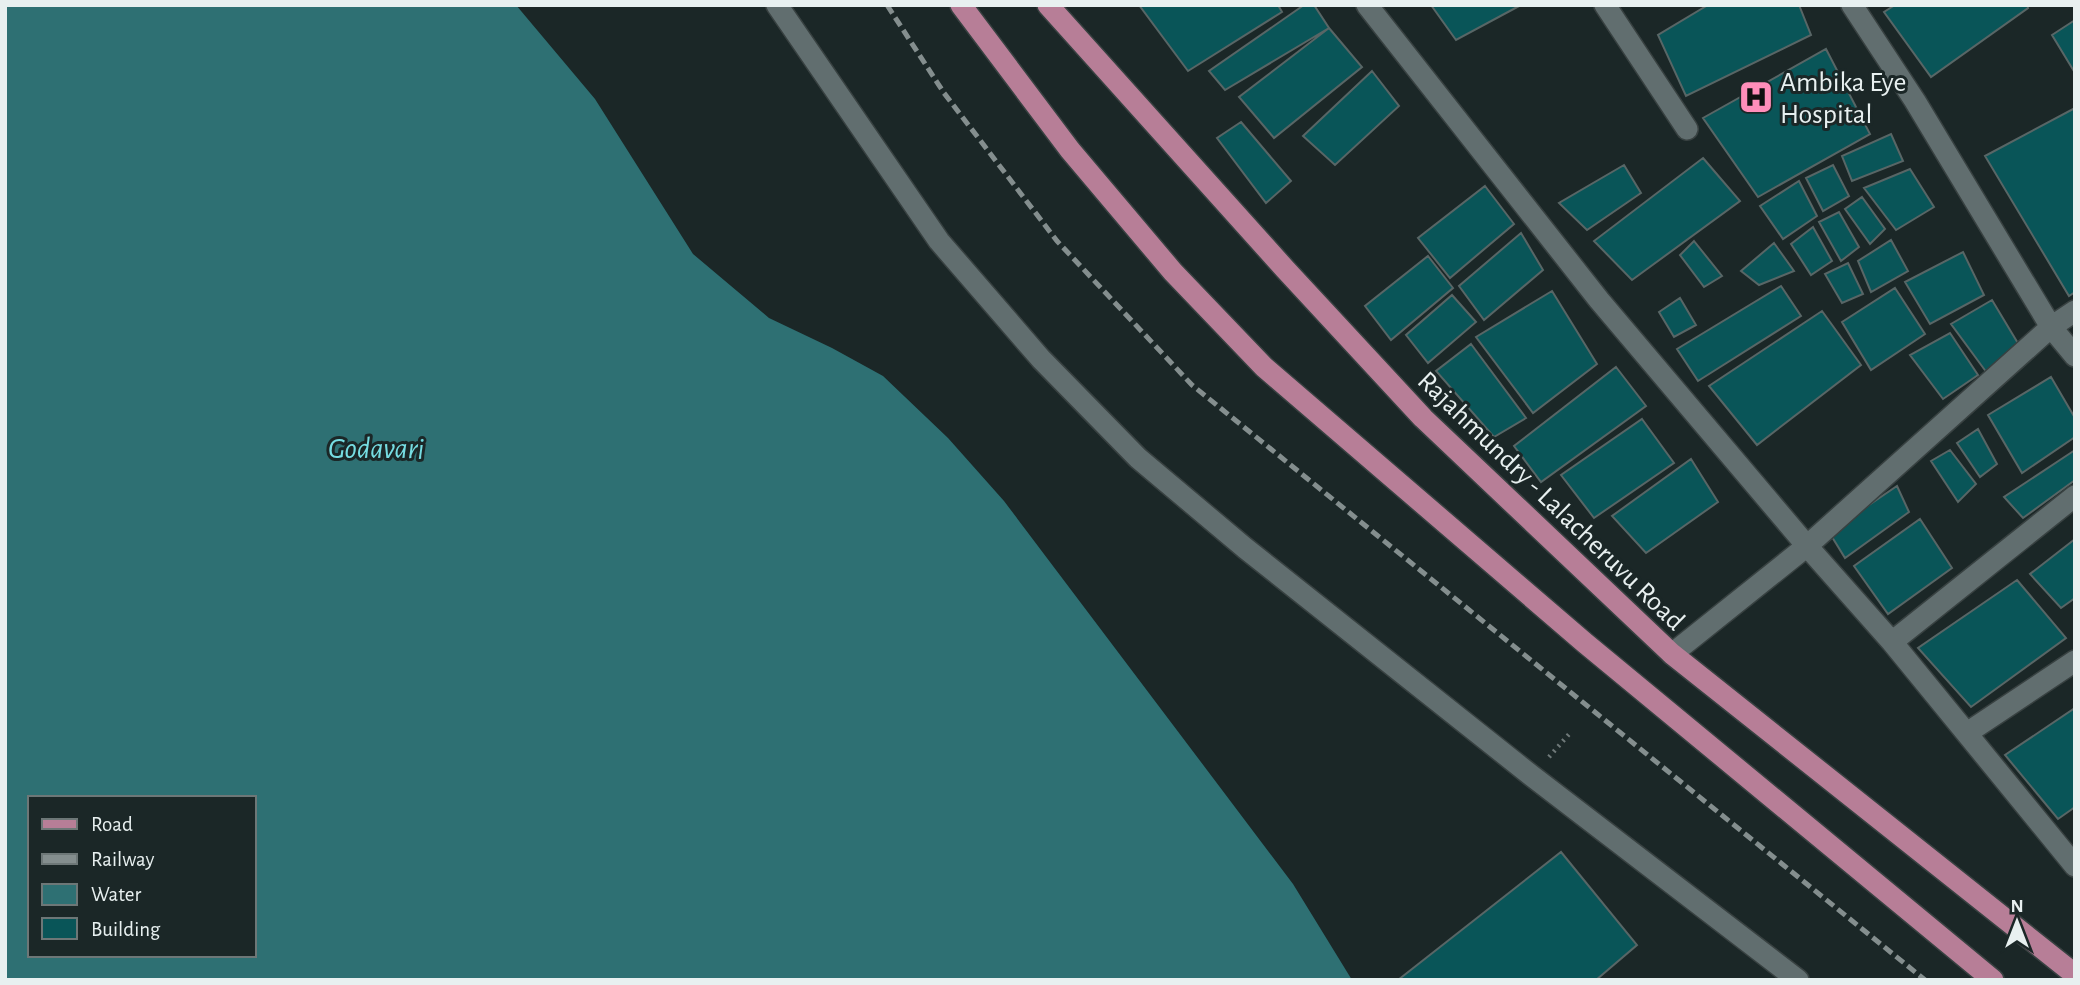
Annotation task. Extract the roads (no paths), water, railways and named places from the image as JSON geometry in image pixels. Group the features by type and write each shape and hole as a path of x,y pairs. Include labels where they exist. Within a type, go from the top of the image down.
{"main road":[{"path":"961,5 1070,150 1172,272 1264,367 1585,643 1993,980"},
{"name":"Rajahmundry - Lalacheruvu Road","path":"1048,5 1214,191 1423,418 1672,654 1967,890 2075,972"}],"street":[{"path":"777,5 939,242 1041,359 1138,458 1245,548 1532,776 1798,980"},
{"path":"1367,5 1600,300 1807,546 1892,642 2075,866"},
{"path":"1605,5 1687,129"},
{"path":"1852,5 1915,101 2051,327 2075,356"},
{"path":"1672,654 1807,546 2051,327 2075,311"},
{"path":"1892,642 2075,496"},
{"path":"1967,733 2075,661"}],"water":[{"name":"Godavari","path":"5,5 516,5 595,99 693,254 769,318 883,376 948,438 1004,501 1293,884 1352,980 5,980"}],"railway":[{"path":"887,5 944,93 1057,241 1192,385 1925,980"}],"place":[{"name":"Ambika Eye Hospital","path":"1756,97"}]}
